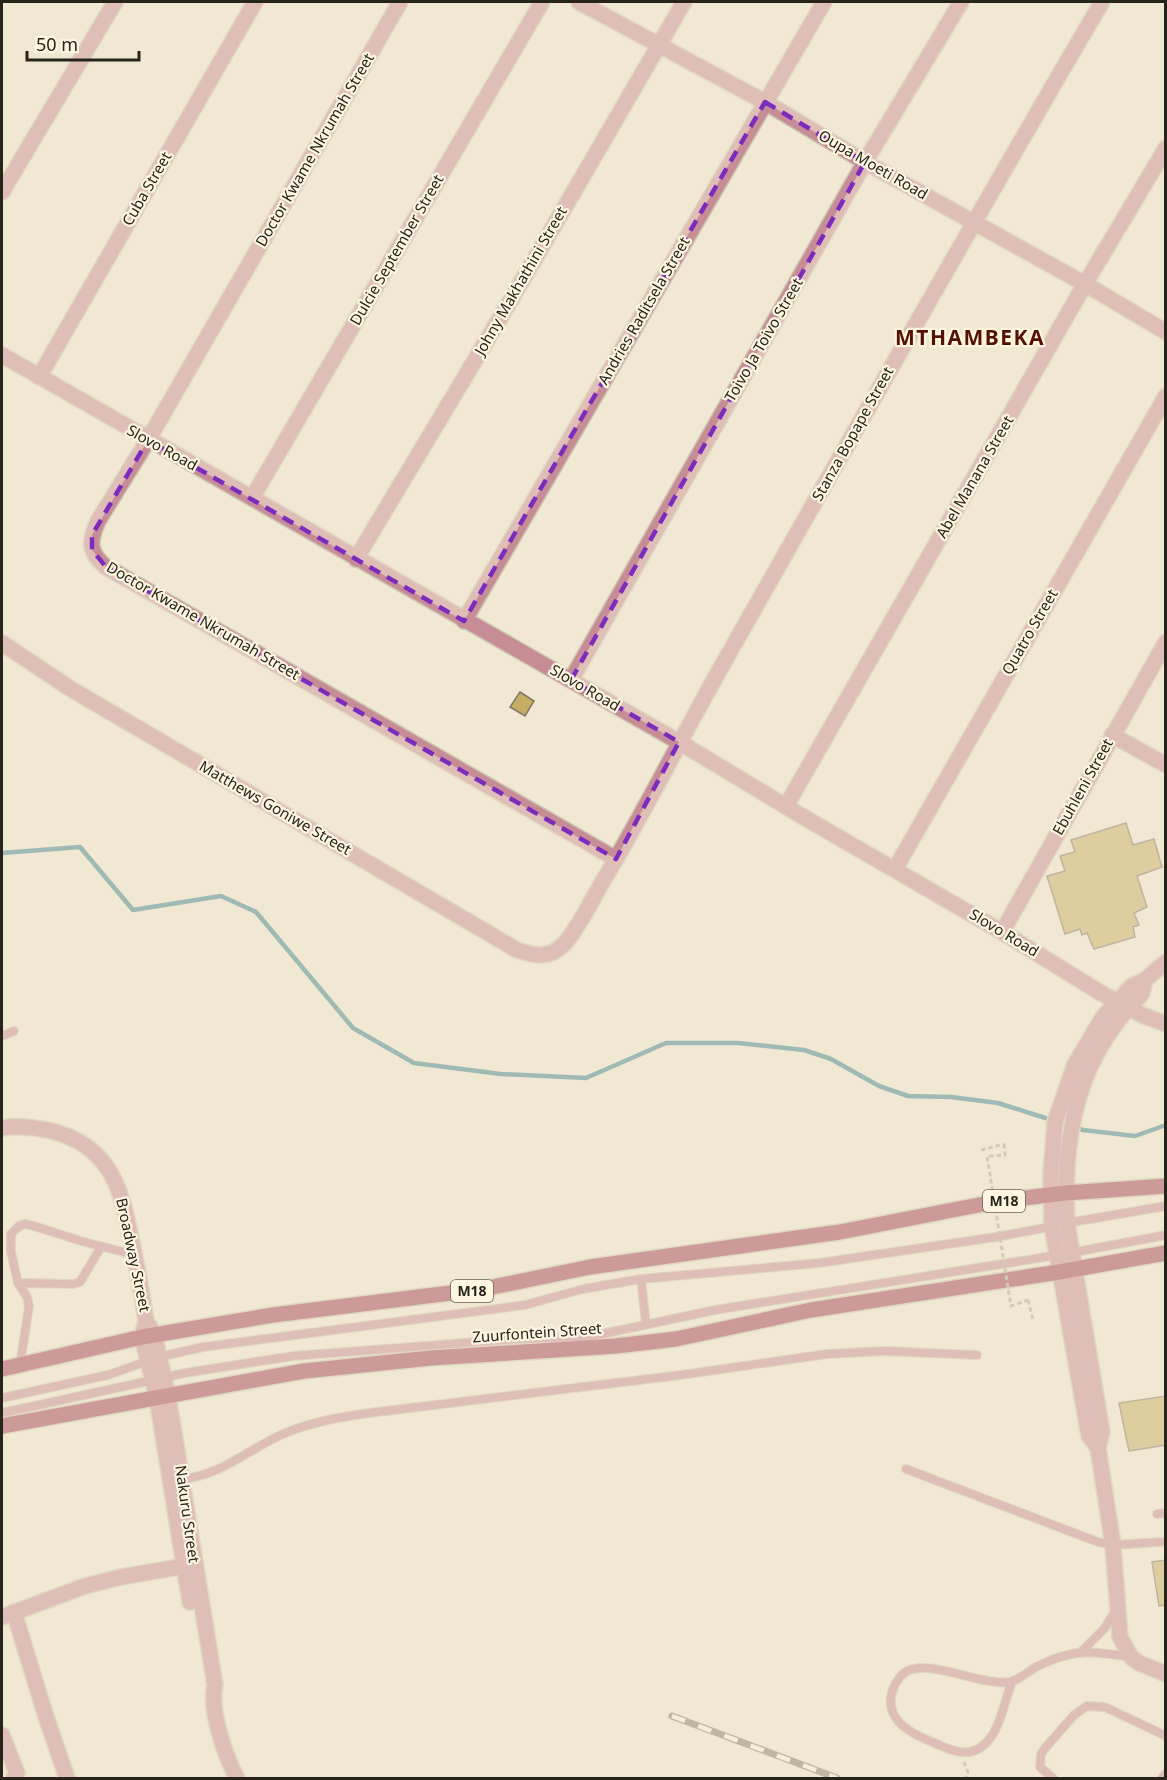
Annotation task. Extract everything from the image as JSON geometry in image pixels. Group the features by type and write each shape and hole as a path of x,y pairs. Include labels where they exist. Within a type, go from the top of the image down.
{"main road":[{"name":"M18","path":"2,1369 148,1331 483,1289 590,1267 840,1232 999,1201 1166,1186"},
{"name":"Zuurfontein Street","path":"2,1426 304,1371 356,1365 616,1346 676,1339 811,1310 1067,1271 1166,1253"}],"street":[{"path":"2,192 115,2"},
{"name":"Cuba Street","path":"39,377 255,2"},
{"name":"Doctor Kwame Nkrumah Street","path":"400,2 92,535 92,550 106,567 616,859"},
{"name":"Dulcie September Street","path":"252,498 542,2"},
{"name":"Oupa Moeti Road","path":"579,2 765,102 865,162 1085,284 1166,332"},
{"name":"Johny Makhathini Street","path":"356,559 684,2"},
{"name":"Andries Raditsela Street","path":"464,621 824,2"},
{"name":"Toivo Ja Toivo Street","path":"571,680 865,162 961,2"},
{"name":"Stanza Bopape Street","path":"555,952 571,935 616,859 679,742 973,222 1102,2"},
{"name":"Abel Manana Street","path":"786,806 1085,284 1166,148"},
{"name":"Slovo Road","path":"2,355 679,742 1123,1005 1166,1024"},
{"name":"Quatro Street","path":"895,869 1166,396"},
{"name":"Ebuhleni Street","path":"1002,932 1166,642"},
{"name":"Matthews Goniwe Street","path":"2,643 81,695 517,950 530,955 542,956 555,952"},
{"path":"1112,735 1166,765"},
{"path":"1166,962 1145,980 1141,994 1123,1005 1086,1041 1066,1085 1055,1122 1059,1155 1059,1225 1102,1432 1098,1448 1113,1545 1120,1636 1131,1657 1139,1663 1166,1674"},
{"path":"1059,1155 1099,1049 1123,1005"},
{"name":"Broadway Street","path":"3,1124 40,1128 68,1136 84,1144 110,1170 125,1205 148,1331"},
{"name":"Nakuru Street","path":"148,1331 159,1378 189,1566 214,1684 212,1695 223,1742 237,1779"},
{"name":"Nakuru Street","path":"162,1397 182,1479 189,1566"},
{"path":"68,1779 8,1614 86,1586 132,1575 189,1566"},
{"path":"2,1735 17,1773 14,1779"}],"lane":[{"path":"2,1036 14,1031"},
{"path":"2,1398 108,1375 154,1359 233,1342 525,1305 583,1289 641,1279 819,1263 996,1237 1166,1206"},
{"path":"20,1365 29,1306 27,1297 18,1283 11,1247 12,1234 19,1226 26,1224 34,1226 135,1255"},
{"path":"2,1413 159,1378 293,1356 506,1340 588,1337 715,1310 1064,1254 1166,1235"},
{"path":"18,1283 73,1284 80,1282 101,1247"},
{"path":"641,1279 646,1324"},
{"path":"182,1479 214,1472 257,1446 286,1433 323,1420 358,1414 670,1376 827,1354 884,1352 977,1354"},
{"path":"906,1469 1079,1536 1113,1545 1161,1542"},
{"path":"1082,1651 1104,1629 1118,1607"},
{"path":"1012,1682 993,1735 977,1750 955,1752 917,1736 905,1729 898,1721 891,1706 891,1696 900,1677 918,1668 929,1668 979,1679 1012,1682 1039,1665 1082,1651 1131,1657"},
{"path":"1053,1779 1040,1767 1041,1754 1074,1715 1087,1706 1106,1707 1166,1736"},
{"path":"1162,1779 1166,1773"}],"path":[{"path":"981,1150 1004,1144 1005,1155 987,1156 1011,1306 1028,1300 1033,1320"},
{"path":"960,1752 968,1772 966,1779"}],"highlighted area":[{"path":"765,102 865,162 571,680 679,742 616,859 106,567 92,550 92,535 148,440 464,621"}],"building":[{"path":"520,692 534,701 525,716 510,707"},
{"path":"1126,823 1133,845 1154,839 1162,867 1137,876 1147,907 1134,913 1139,925 1133,927 1135,937 1094,949 1087,933 1082,935 1080,929 1065,934 1047,876 1065,871 1060,856 1075,852 1071,840"},
{"path":"1166,1396 1166,1445 1129,1451 1119,1403"},
{"path":"1166,1560 1166,1605 1159,1606 1152,1562"}],"waterway":[{"path":"2,853 80,847 133,910 221,896 256,912 353,1028 414,1063 501,1074 586,1078 666,1043 738,1043 804,1050 831,1059 879,1086 908,1096 951,1097 998,1103 1083,1130 1135,1136 1166,1125"}],"railway":[{"path":"672,1716 837,1778"}],"district":[{"name":"MTHAMBEKA","path":"970,338"}]}
